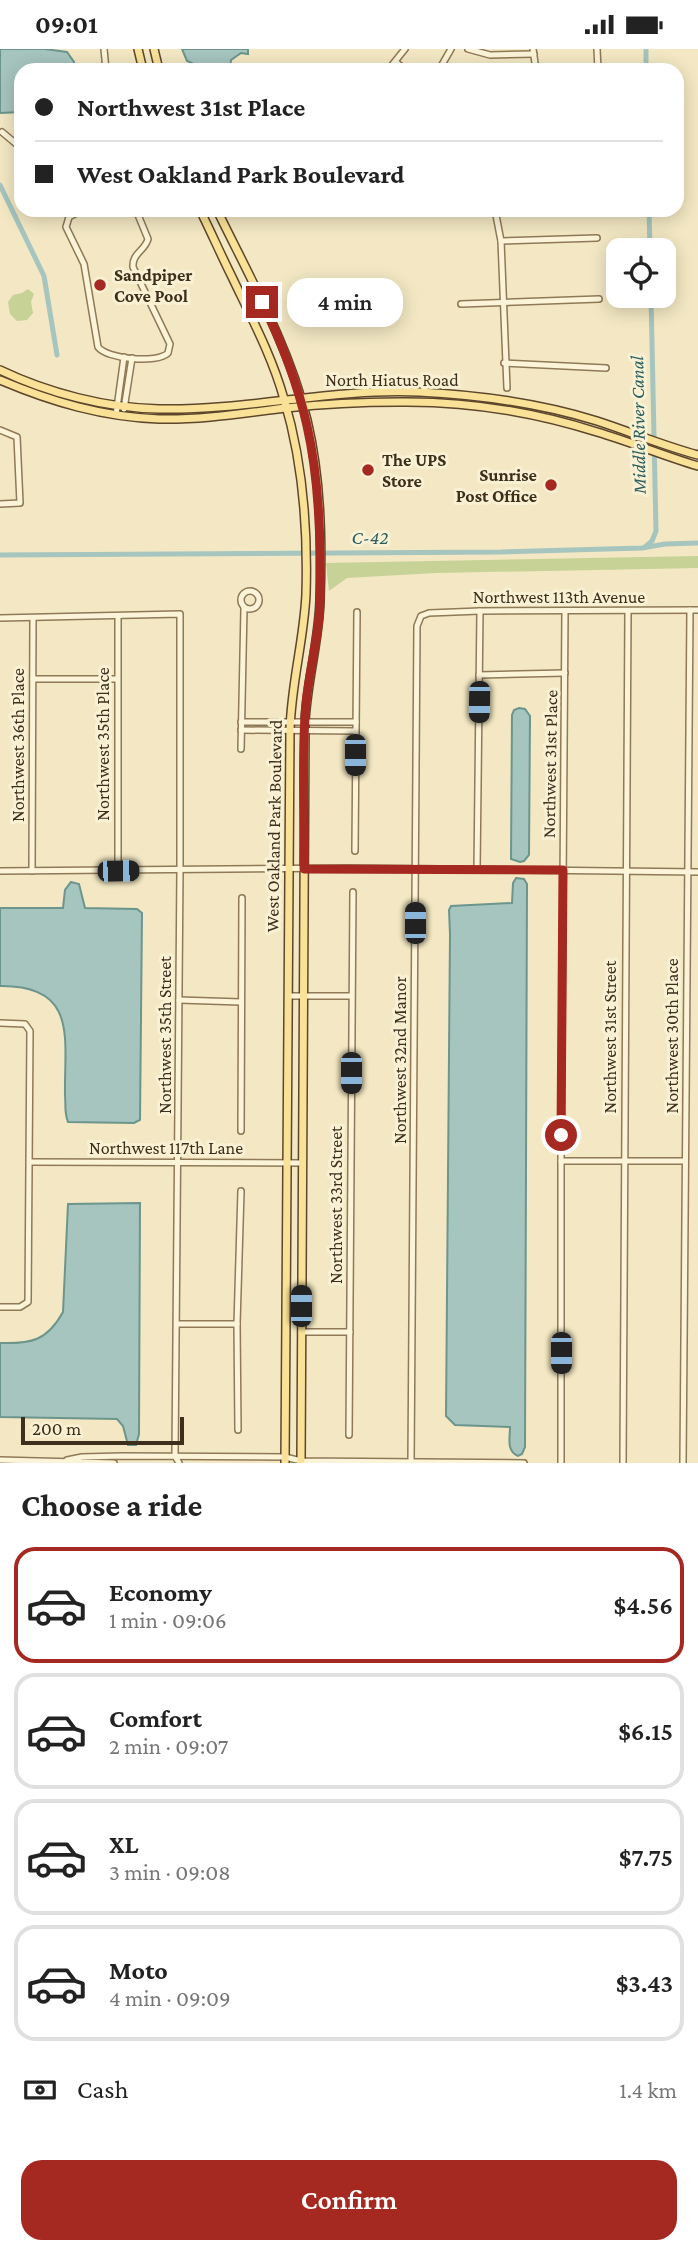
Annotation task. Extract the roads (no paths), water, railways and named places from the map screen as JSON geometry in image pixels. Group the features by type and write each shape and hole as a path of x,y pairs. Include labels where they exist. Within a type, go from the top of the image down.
{"main road":[{"name":"West Oakland Park Boulevard","path":"204,217 260,334 284,398 301,478 305,532 305,613 290,726 285,1460"},
{"name":"West Oakland Park Boulevard","path":"219,217 273,326 300,397 316,470 320,531 319,619 305,726 298,1462"},
{"name":"North Hiatus Road","path":"0,370 54,390 121,405 160,409 216,407 348,393 417,392 503,399 568,413 698,455"},
{"name":"North Hiatus Road","path":"0,380 51,400 119,416 159,419 215,418 287,408 401,402 502,410 566,423 698,466"}],"street":[{"path":"396,62 405,49"},
{"path":"468,49 490,54 533,52"},
{"path":"2,132 14,142"},
{"path":"70,217 66,225 84,264 99,349 104,353 124,357 162,358 170,349 169,341 133,267 135,256 148,240 139,217"},
{"path":"496,217 501,240 506,388"},
{"path":"501,240 597,238"},
{"path":"461,304 599,299"},
{"path":"121,405 124,357"},
{"path":"119,416 132,358"},
{"path":"504,363 606,368"},
{"path":"0,430 17,436 20,503 0,504"},
{"path":"241,749 244,608"},
{"name":"Northwest 30th Place","path":"683,1463 690,610"},
{"name":"Northwest 113th Avenue","path":"421,616 429,613 480,611 698,610"},
{"path":"477,870 480,611"},
{"name":"Northwest 31st Place","path":"561,1463 565,611"},
{"name":"Northwest 31st Street","path":"623,1463 628,611"},
{"path":"355,851 357,612"},
{"name":"Northwest 35th Street","path":"118,617 180,614 176,1456 179,1463"},
{"name":"Northwest 32nd Manor","path":"411,1462 417,626 421,616"},
{"path":"0,618 118,617"},
{"name":"Northwest 35th Place","path":"118,617 118,871"},
{"name":"Northwest 36th Place","path":"32,871 33,618"},
{"path":"479,675 565,673"},
{"path":"33,679 117,679"},
{"path":"241,722 305,726 356,722"},
{"path":"241,730 290,726"},
{"path":"305,726 355,731"},
{"path":"0,871 415,869 698,872"},
{"name":"Northwest 33rd Street","path":"349,1435 353,892"},
{"path":"241,1131 242,898"},
{"path":"289,996 351,996"},
{"path":"179,1000 241,1002"},
{"path":"0,1023 25,1024 30,1031 29,1302 20,1307 0,1307"},
{"path":"561,1161 685,1161"},
{"name":"Northwest 117th Lane","path":"30,1162 302,1163"},
{"path":"238,1430 237,1324 241,1191"},
{"path":"177,1324 237,1324"},
{"path":"301,1332 350,1332"},
{"path":"67,1460 122,1455 298,1462 524,1463"},
{"path":"171,1463 176,1456"},
{"path":"0,1460 114,1463"}],"water":[{"path":"0,49 67,52 74,63 14,63 14,112 0,113"},
{"path":"182,49 248,49 248,54 241,53 231,63 187,61"},
{"path":"525,709 530,716 529,855 520,862 511,859 512,715 514,710"},
{"path":"516,878 524,879 527,884 525,1447 518,1456 510,1448 510,1427 455,1425 446,1416 449,910 451,906 512,903 513,883"},
{"path":"71,882 79,884 85,908 137,909 142,913 140,1120 134,1123 68,1122 65,1109 65,1036 62,1020 55,1006 43,995 25,988 0,986 0,908 63,908 65,890"},
{"path":"140,1203 139,1434 136,1445 128,1445 123,1426 117,1419 0,1417 0,1343 21,1343 37,1339 51,1329 63,1312 68,1204"}],"waterway":[{"name":"Middle River Canal","path":"646,49 646,63"},
{"path":"0,185 14,214"},
{"path":"15,217 44,276 57,355"},
{"name":"Middle River Canal","path":"649,217 650,238"},
{"name":"Middle River Canal","path":"645,547 652,541 656,531 651,308"},
{"name":"C-42","path":"0,555 501,552 642,548 698,543"}],"place":[{"name":"Sandpiper Cove Pool","path":"100,285"},
{"name":"The UPS Store","path":"368,470"},
{"name":"Sunrise Post Office","path":"551,485"}]}
